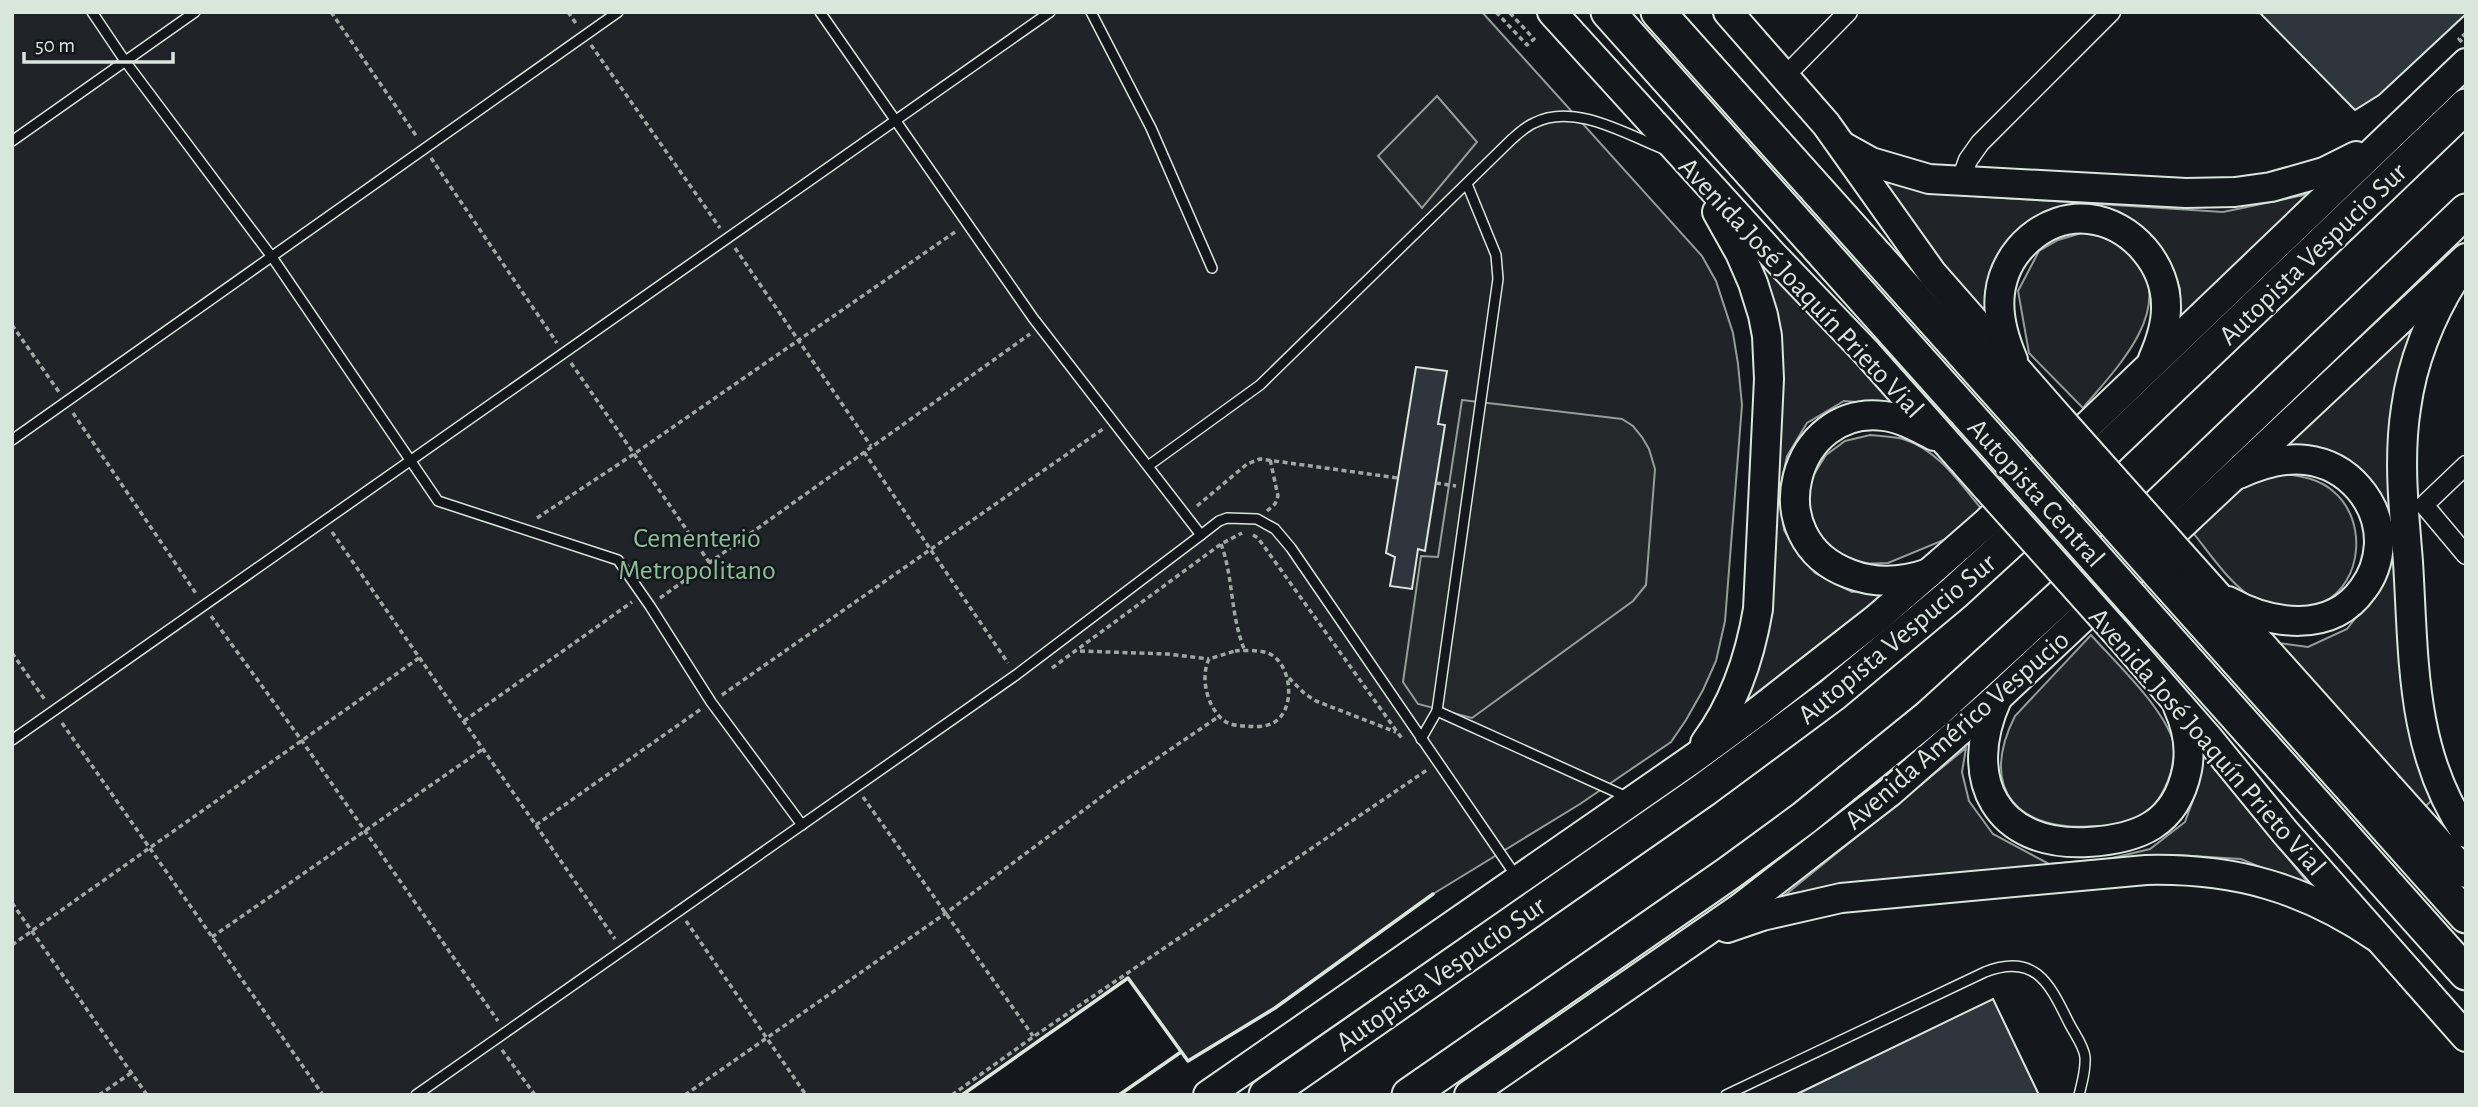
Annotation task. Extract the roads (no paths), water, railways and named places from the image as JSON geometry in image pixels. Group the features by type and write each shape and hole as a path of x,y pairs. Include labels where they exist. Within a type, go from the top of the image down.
{"highway":[{"name":"Autopista Central","path":"1608,12 2466,973"},
{"name":"Autopista Central","path":"1658,12 2050,429 2171,565 2466,916"},
{"name":"Autopista Vespucio Sur","path":"1266,1095 1705,789 1769,743 1893,645 2012,539 2466,106"},
{"path":"1409,1095 1729,873 1804,818 1930,716 2114,548 2466,211"}],"main road":[{"name":"Avenida José Joaquín Prieto Vial","path":"1552,12 1681,156 1867,353 2115,631 2378,939 2466,1037"},
{"path":"1728,12 1844,147 1932,273 2023,378"},
{"path":"1208,1095 1694,758 1818,665 1931,572 2039,474 2466,62"},
{"path":"1844,147 1871,162 1929,179 2186,193 2251,190 2307,178 2383,142"},
{"path":"1681,156 1727,227 1740,253 1763,315 1769,358 1758,609 1754,633 1731,701 1694,758"},
{"path":"2050,429 2010,355 2002,329 1999,301 2002,279 2014,256 2034,234 2047,226 2074,219 2101,221 2125,232 2141,246 2161,277 2166,307 2164,328 2150,366"},
{"path":"2466,260 2440,303 2419,354 2406,407 2402,457 2414,662 2421,723 2437,782 2466,833"},
{"name":"Avenida Américo Vespucio","path":"1469,1095 1694,940 1890,792 1997,698 2466,260"},
{"path":"1931,572 1907,579 1883,581 1856,576 1832,566 1804,538 1794,509 1794,495 1799,472 1810,451 1829,431 1851,420 1874,415 1895,418 1947,443"},
{"path":"2171,565 2230,602 2267,617 2301,622 2340,611 2351,603 2368,582 2377,557 2378,530 2370,504 2353,482 2330,466 2290,460 2256,467 2227,481"},
{"path":"2214,591 2466,873"},
{"path":"1997,698 1987,725 1983,757 1987,786 2005,817 2023,831 2036,837 2061,842 2121,838 2149,827 2171,809 2182,789 2188,764 2186,730 2174,698"},
{"path":"1694,940 1762,916 1841,898 2179,869 2233,876 2275,886 2327,907 2378,939"}],"street":[{"path":"1785,76 1848,12"},
{"path":"1961,182 1968,160 1980,143 2111,12"},
{"path":"2466,465 2424,505 2466,555"}],"lane":[{"path":"92,12 125,61 272,257 438,501 618,560 711,702 802,825"},
{"path":"12,141 195,12"},
{"path":"12,440 618,12"},
{"path":"820,12 1040,327 1200,535"},
{"path":"12,740 1050,12"},
{"path":"1091,12 1151,128 1212,268"},
{"path":"1148,466 1259,385 1525,128 1542,119 1553,117 1597,122 1681,156"},
{"path":"1421,739 1437,711 1498,267 1492,244 1467,184"},
{"path":"416,1095 1016,675 1200,535 1227,518 1257,519 1275,529 1291,548 1518,879"},
{"path":"1437,711 1634,799"},
{"path":"1726,1095 1985,972 2003,966 2033,971 2051,986 2085,1055 2085,1071 2079,1095"}],"park label":[{"name":"Cementerio Metropolitano","path":"697,553"}]}
